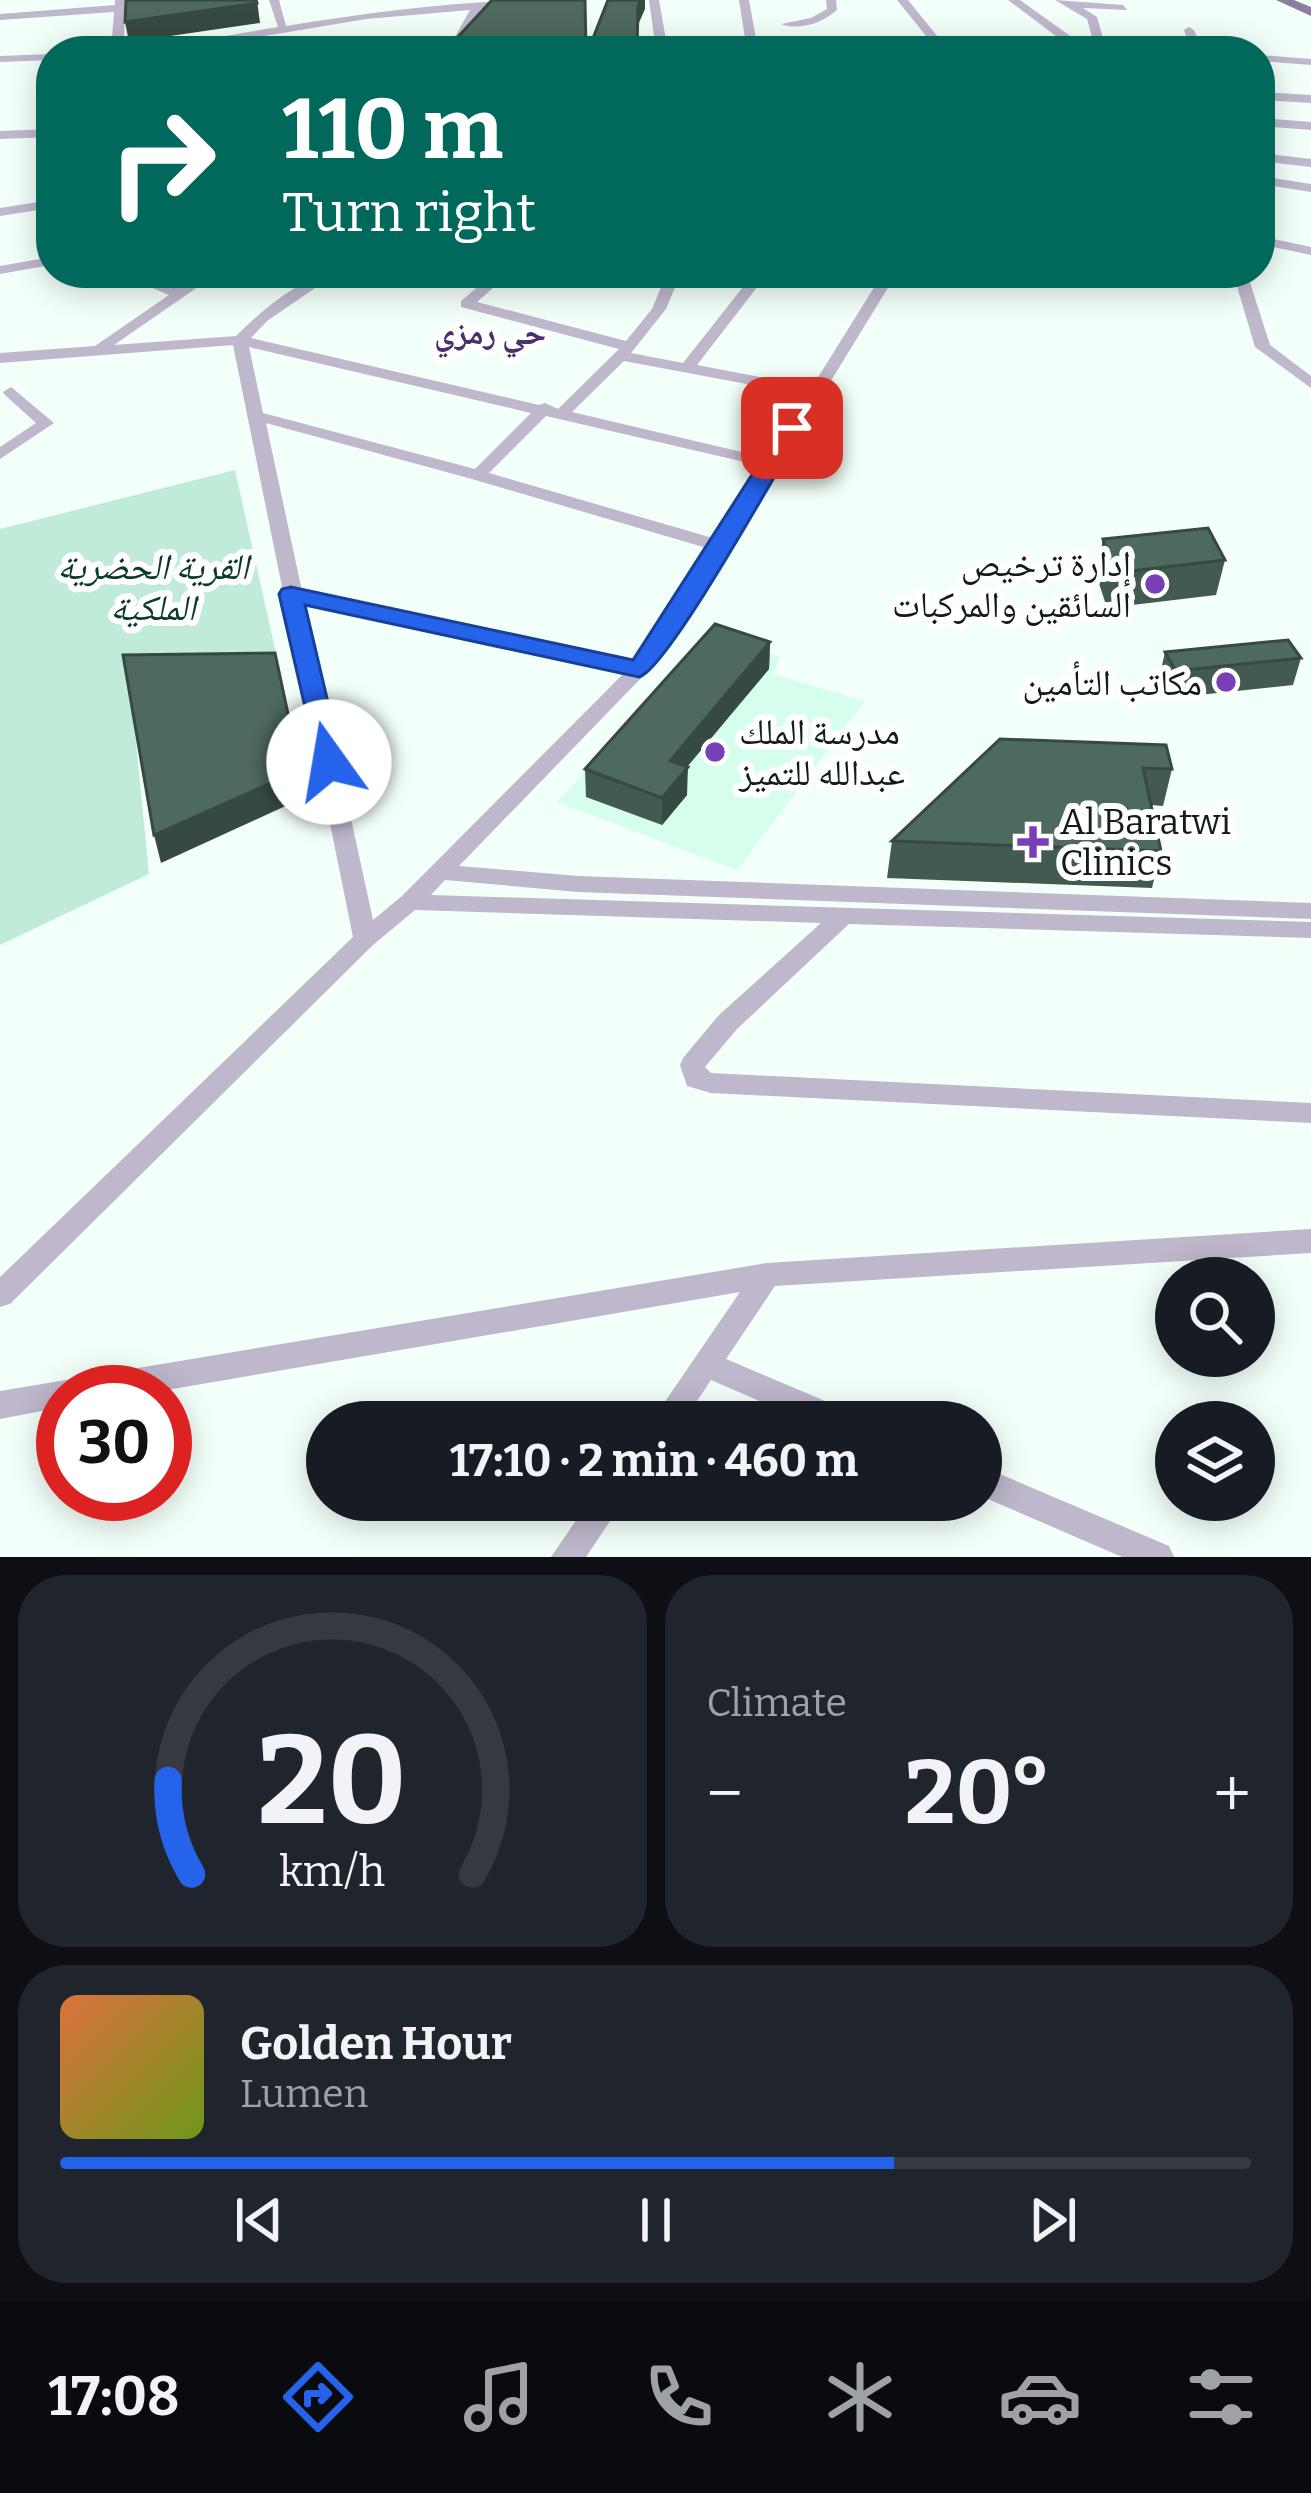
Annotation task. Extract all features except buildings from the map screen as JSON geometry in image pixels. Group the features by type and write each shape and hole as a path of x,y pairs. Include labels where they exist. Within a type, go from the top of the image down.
{"main road":[{"path":"1283,0 1311,8"},
{"path":"1301,0 1311,8"}],"street":[{"path":"274,0 281,36"},
{"path":"235,36 341,11 546,0"},
{"path":"654,0 660,36"},
{"path":"744,0 751,36"},
{"path":"786,24 819,19 832,10 831,0"},
{"path":"902,0 932,36"},
{"path":"1012,0 1064,36"},
{"path":"1063,2 1123,8"},
{"path":"1063,2 1092,17 1097,36"},
{"path":"220,36 483,3"},
{"path":"462,36 483,3"},
{"path":"0,16 120,4 119,36"},
{"path":"1189,30 1191,36"},
{"path":"1275,59 1311,62"},
{"path":"0,62 36,60"},
{"path":"1275,96 1311,99"},
{"path":"1275,123 1311,126"},
{"path":"0,135 36,134"},
{"path":"1275,159 1311,163"},
{"path":"1275,182 1311,188"},
{"path":"0,212 36,206"},
{"path":"1275,245 1311,253"},
{"path":"0,270 36,264"},
{"path":"164,288 178,293"},
{"path":"99,348 186,288"},
{"path":"240,340 262,318 307,288"},
{"path":"485,288 466,304 688,368 815,392"},
{"path":"478,475 622,350 667,299 670,288"},
{"path":"688,368 749,288"},
{"path":"0,1295 364,939 410,902 639,669 881,288"},
{"path":"1245,288 1263,347 1311,383"},
{"path":"240,340 364,939"},
{"path":"0,358 240,340 770,463"},
{"path":"0,454 46,424 10,392"},
{"path":"256,416 720,546"},
{"path":"291,594 639,669"},
{"path":"438,872 578,884 1311,911"},
{"path":"410,902 1311,930"},
{"path":"841,918 728,1022 692,1065 696,1079 711,1084 1311,1113"},
{"path":"192,1372 767,1275 1311,1241"},
{"path":"681,1401 767,1275"},
{"path":"708,1365 792,1401"},
{"path":"0,1405 36,1399"},
{"path":"1002,1490 1158,1557"},
{"path":"567,1557 594,1521"}],"shaded area":[{"name":"مدرسة الملك عبدالله للتميز","path":"714,633 781,657 772,674 865,701 737,870 557,802"}],"green space":[{"name":"القرية الحضرية الملكية","path":"235,470 280,671 130,682 149,874 0,945 0,529"}],"place":[{"name":"إدارة ترخيص السائقين والمركبات","path":"1155,584"},
{"name":"مكاتب التأمين","path":"1226,682"},
{"name":"مدرسة الملك عبدالله للتميز","path":"715,752"},
{"name":"Al Baratwi Clinics","path":"1033,842"}],"district":[{"name":"حي رمزي","path":"490,332"}],"route":[{"path":"329,762 291,594 639,669 668,631 792,428"}]}
